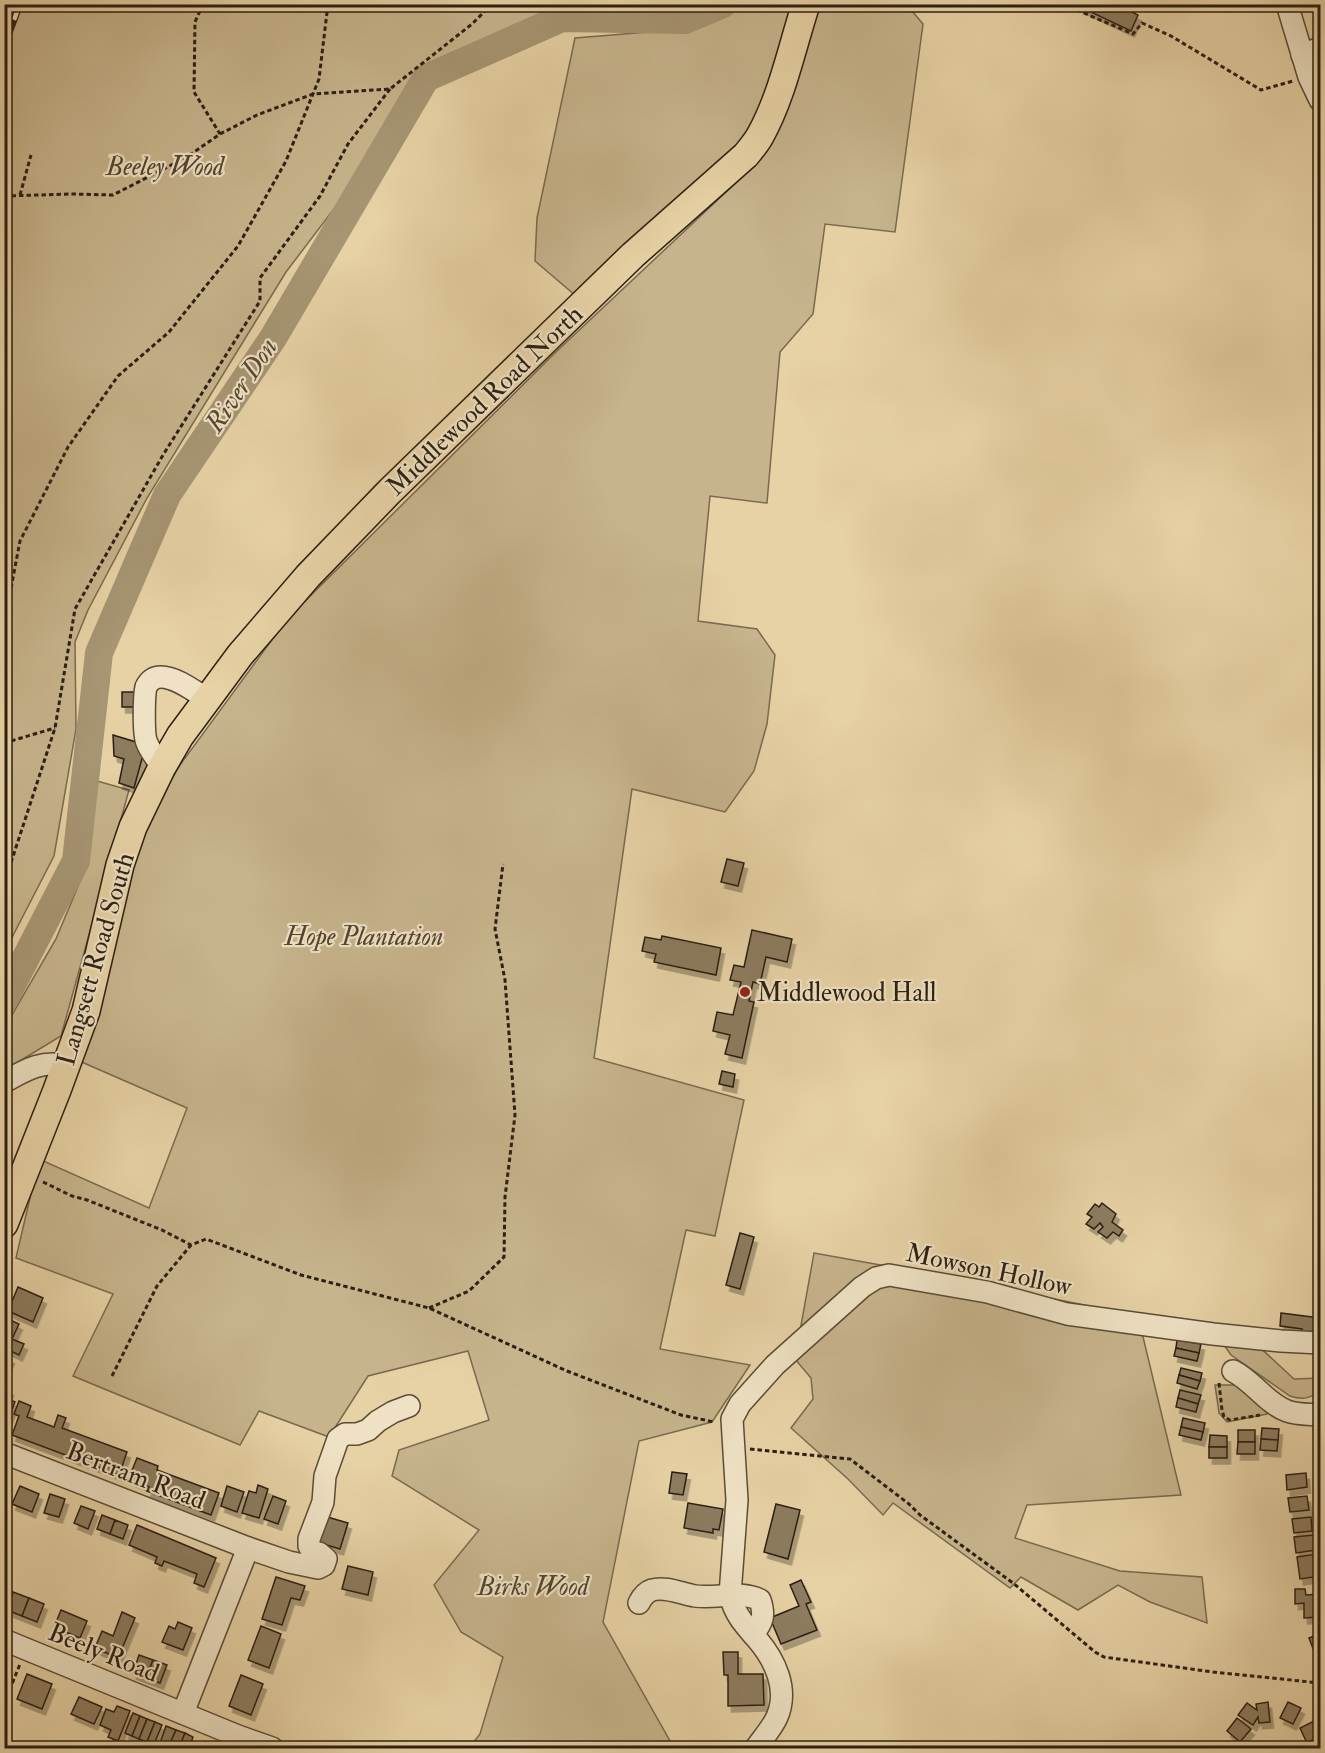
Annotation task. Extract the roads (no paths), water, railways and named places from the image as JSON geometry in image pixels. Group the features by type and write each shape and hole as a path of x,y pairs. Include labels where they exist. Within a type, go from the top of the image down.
{"main road":[{"name":"Middlewood Road North","path":"147,795 180,736 207,699 240,655 308,576 389,492 633,255 746,155 760,136 773,107 806,4"},
{"name":"Langsett Road South","path":"4,1224 86,1011 120,865 147,795"}],"street":[{"path":"1287,4 1311,52 1309,77 1320,100"},
{"path":"162,767 147,744 145,735 146,689 150,681 158,677 166,678 186,686 207,699"},
{"path":"4,1082 45,1063 66,1066"},
{"name":"Mowson Hollow","path":"730,1595 737,1500 732,1419 740,1404 775,1365 862,1287 876,1278 889,1275 987,1292 1067,1314 1212,1334 1320,1343"},
{"path":"1233,1371 1286,1411 1320,1415"},
{"name":"Bertram Road","path":"4,1453 248,1548 289,1562 318,1568 324,1565 326,1559 312,1551 309,1539 323,1502 325,1476 338,1439 345,1434 357,1434 368,1430 393,1412 409,1406"},
{"path":"183,1713 248,1548"},
{"path":"639,1603 643,1596 653,1590 671,1590 695,1596 750,1595 760,1600 764,1612 761,1624 753,1634 771,1658 779,1676 781,1704 776,1718 756,1749"},
{"name":"Beely Road","path":"4,1640 237,1737 272,1748"}],"waterway":[{"name":"River Don","path":"4,1000 76,861 99,653 167,495 273,338 426,78 562,18 685,20 723,4"}],"railway":[{"path":"4,46 20,4"}],"place":[{"name":"Middlewood Hall","path":"745,992"}],"park label":[{"name":"Beeley Wood","path":"165,166"},
{"name":"Hope Plantation","path":"364,936"},
{"name":"Birks Wood","path":"533,1586"}]}
